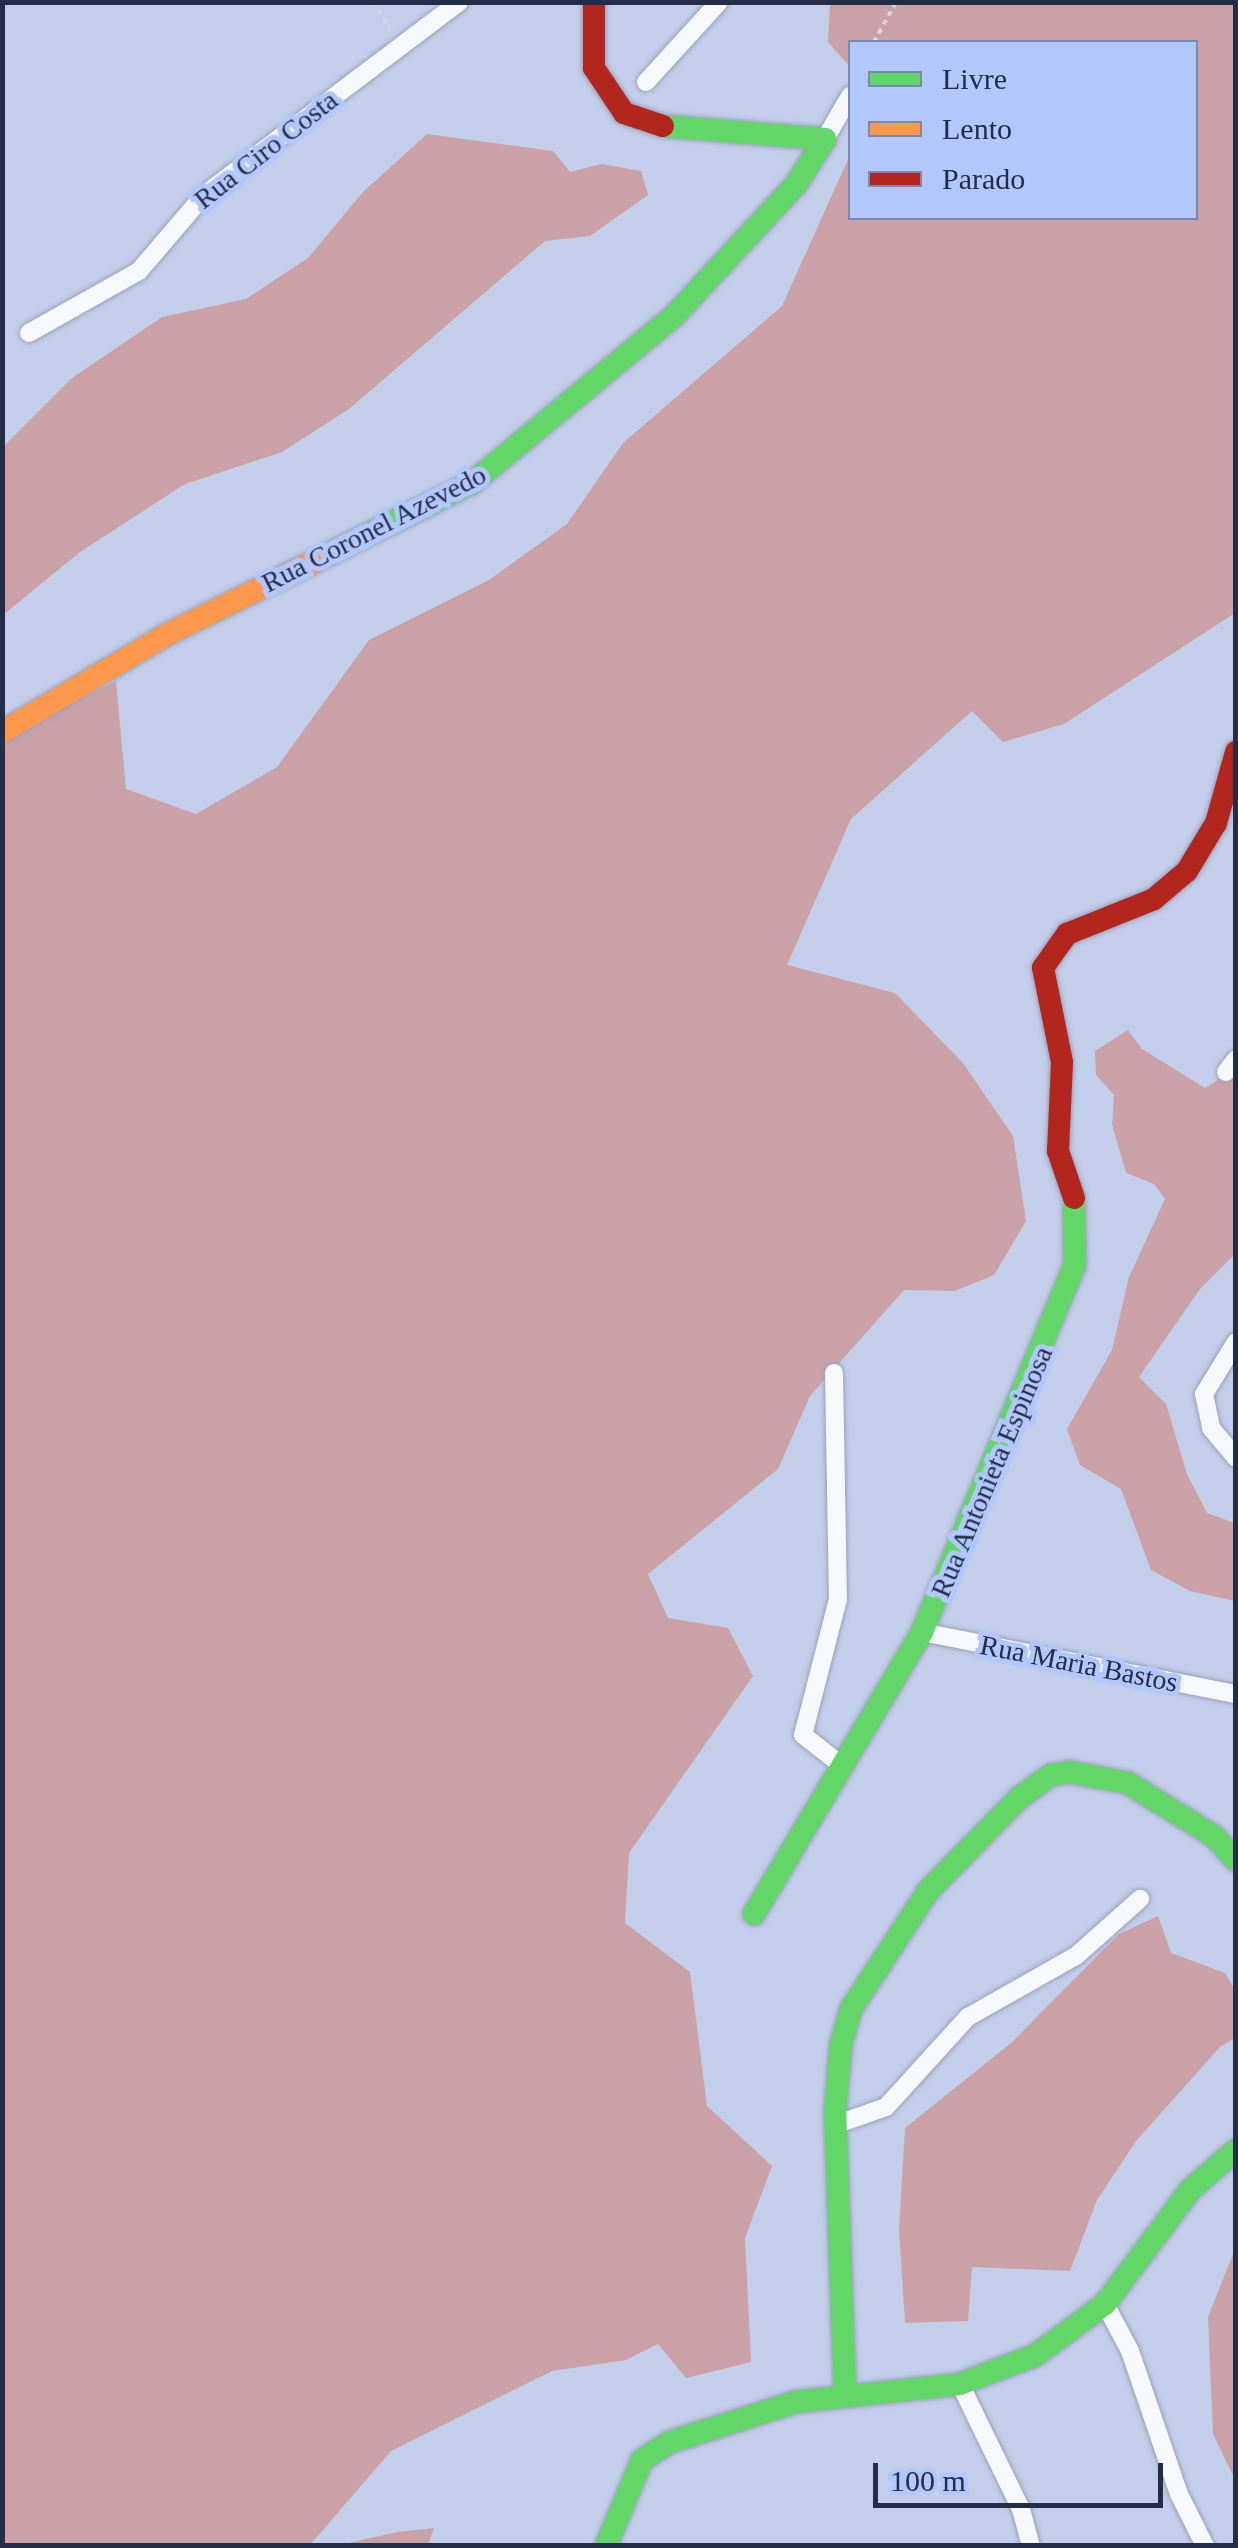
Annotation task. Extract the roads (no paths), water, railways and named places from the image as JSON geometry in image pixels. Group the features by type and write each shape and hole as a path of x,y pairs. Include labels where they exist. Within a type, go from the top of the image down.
{"street":[{"name":"Rua Ciro Costa","path":"29,333 139,272 204,195 459,2"},
{"path":"594,2 594,68 624,113 660,126 825,139"},
{"path":"646,82 719,2"},
{"name":"Rua Coronel Azevedo","path":"2,732 166,635 438,501 503,461 674,316 797,183 848,99"},
{"name":"Rua Antonieta Espinosa","path":"754,1914 922,1632 1075,1266 1080,1213 1058,1150 1062,1062 1043,968 1050,952 1066,934 1154,899 1187,871 1206,846 1236,752"},
{"path":"1236,1342 1204,1394 1211,1428 1236,1458"},
{"path":"834,1373 838,1599 802,1735 840,1764"},
{"name":"Rua Maria Bastos","path":"922,1632 1236,1694"},
{"path":"845,2394 835,2124 840,2044 851,2008 929,1890 1051,1775 1096,1772 1128,1783 1215,1837 1236,1860"},
{"path":"835,2124 886,2107 968,2017 1076,1956 1140,1899"},
{"path":"606,2546 642,2460 724,2422 845,2394 905,2395 960,2384 1036,2355 1104,2304 1191,2189 1236,2150"},
{"path":"1104,2304 1130,2352 1179,2494 1205,2546"},
{"path":"960,2384 1021,2509 1031,2546"}]}
